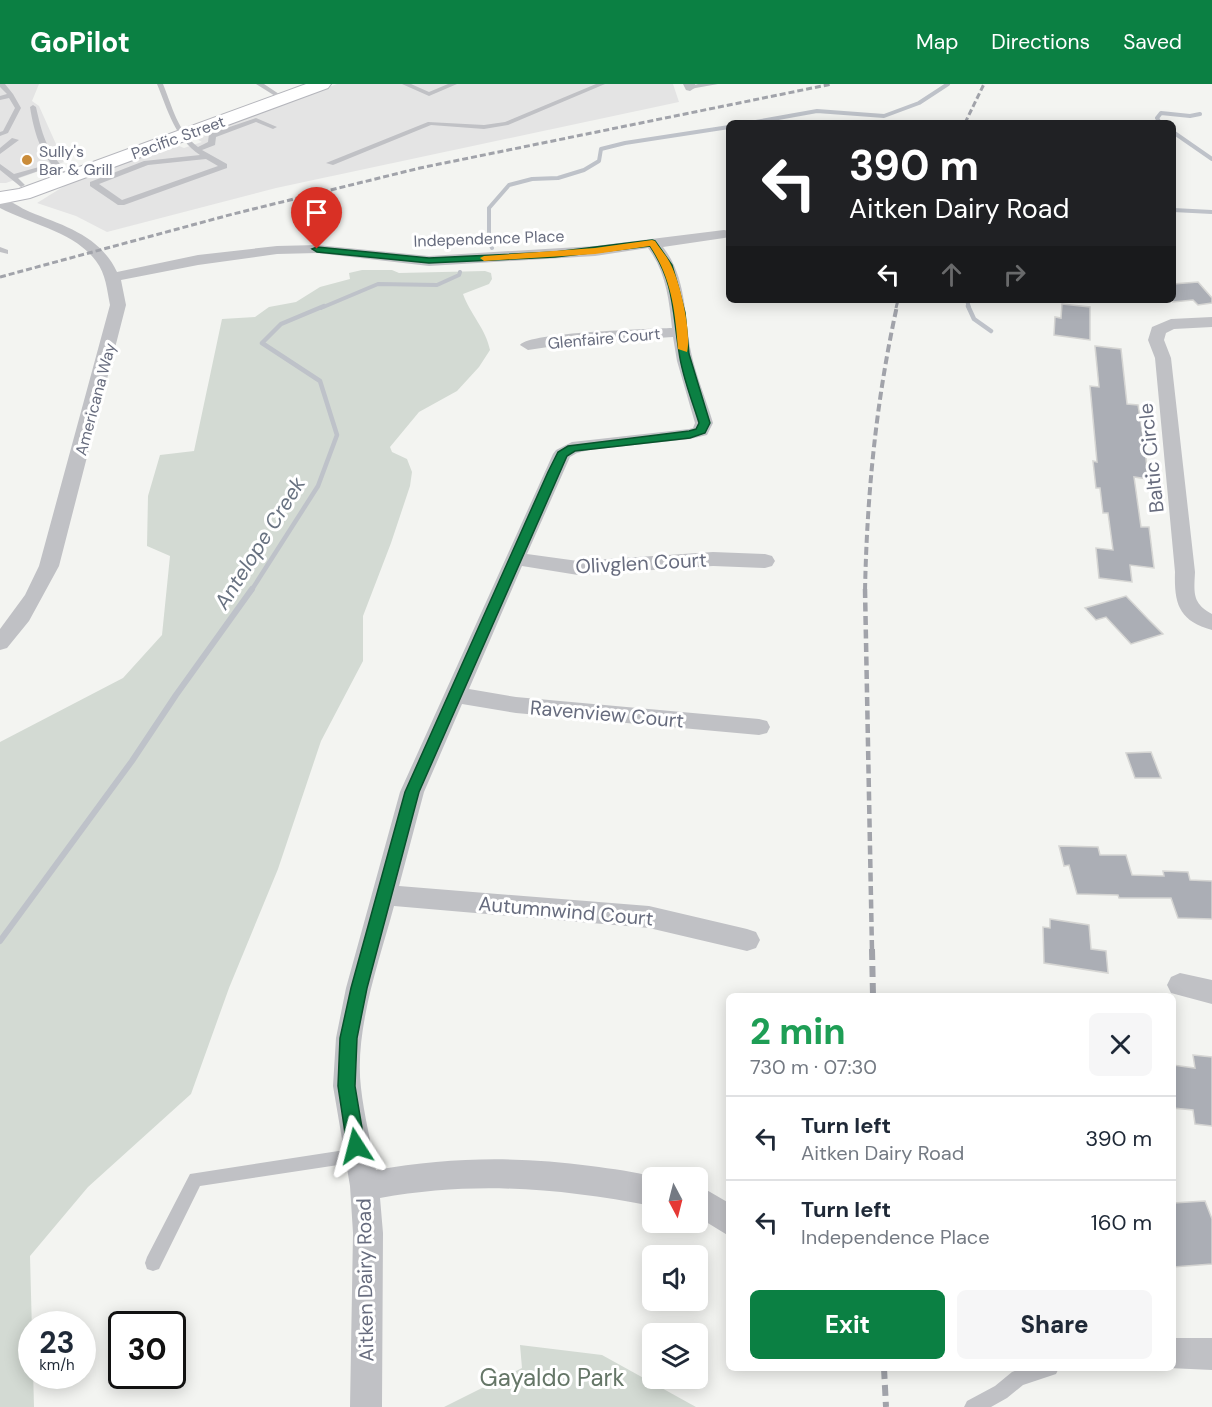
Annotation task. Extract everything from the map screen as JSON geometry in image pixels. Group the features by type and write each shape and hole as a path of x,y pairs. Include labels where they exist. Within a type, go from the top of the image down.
{"main road":[{"name":"Pacific Street","path":"0,196 23,194 295,84"},
{"name":"Pacific Street","path":"271,92 322,84"},
{"name":"Pacific Street","path":"0,196 17,181 181,130"}],"street":[{"name":"Americana Way","path":"0,202 14,211 56,226 87,243 100,255 114,277 118,305 59,536 39,590 22,618 0,643"},
{"name":"Independence Place","path":"114,277 198,260 277,250 317,249 429,261 546,255 724,234"},
{"name":"Aitken Dairy Road","path":"366,1407 368,1233 364,1186 346,1086 349,1038 384,895 412,792 562,454 572,448 589,445 701,431 704,423 684,354 680,313 667,265 652,243"},
{"name":"Baltic Circle","path":"1212,322 1171,324 1158,330 1156,340 1163,358 1185,572 1184,600 1194,615 1212,622"},
{"name":"Glenfaire Court","path":"528,345 575,338 681,332"},
{"name":"Olivglen Court","path":"517,559 578,568 713,559 765,561"},
{"name":"Ravenview Court","path":"457,695 516,705 759,727"},
{"name":"Autumnwind Court","path":"384,895 649,917 747,940"},
{"path":"1180,985 1212,992"},
{"path":"364,1186 456,1173 518,1175 613,1183 642,1189"},
{"path":"708,1207 726,1219"},
{"path":"1176,1354 1212,1354"}],"lane":[{"path":"0,134 6,132 18,108 11,95 1,84"},
{"path":"160,84 181,130 198,149 210,156 224,166 121,203 93,184 147,163 210,156"},
{"path":"405,84 429,94 454,84"},
{"path":"330,163 430,123 484,127 506,124 602,84"},
{"path":"689,86 715,84"},
{"path":"0,98 11,95"},
{"path":"33,107 39,140 54,168"},
{"path":"198,149 212,143 212,136 256,120 273,127"},
{"path":"0,152 15,140"},
{"path":"0,166 17,181"},
{"path":"153,1263 195,1179 358,1155"},
{"path":"973,1407 1001,1392 1018,1378 1040,1371"}],"shaded area":[{"path":"0,84 39,84 32,101 39,106 64,162 6,183 0,183"},
{"path":"337,84 673,84 679,102 276,188 107,232 76,216 37,203 74,180 174,144 184,148 202,142 193,137"}],"green space":[{"path":"362,270 392,270 399,273 485,271 491,273 492,279 489,284 463,294 485,335 490,350 479,367 457,391 419,412 390,447 392,452 407,459 412,472 410,486 391,543 363,616 363,661 321,741 278,869 229,988 191,1094 88,1187 30,1256 31,1311 18,1311 18,1389 34,1389 34,1407 0,1407 0,742 123,678 162,635 170,556 147,546 148,496 160,455 194,451 222,319 255,317 269,307 296,302 320,287 350,279 349,273"},
{"name":"Gayaldo Park","path":"520,1345 602,1355 642,1377 642,1389 663,1389 696,1407 444,1407 522,1368"}],"building":[{"path":"1198,282 1212,298 1212,303 1198,305 1193,300 1176,302 1176,284"},
{"path":"1062,304 1090,307 1090,340 1054,335 1055,317 1061,318"},
{"path":"1095,346 1121,349 1127,404 1138,405 1145,448 1148,479 1134,477 1141,527 1149,527 1154,568 1130,565 1132,582 1099,578 1096,548 1113,550 1108,513 1103,513 1100,488 1096,488 1093,461 1097,462 1090,386 1099,387"},
{"path":"1126,596 1163,634 1131,644 1106,617 1096,620 1085,608"},
{"path":"1151,752 1161,778 1135,778 1126,753"},
{"path":"1059,846 1098,847 1100,855 1126,855 1132,875 1164,876 1163,871 1188,872 1190,880 1212,881 1212,919 1178,918 1171,898 1119,898 1118,895 1077,894 1069,865 1064,866"},
{"path":"1050,919 1089,925 1091,949 1106,951 1108,973 1044,963 1043,927 1050,928"},
{"path":"1193,1055 1212,1057 1212,1126 1195,1124 1193,1110 1176,1108 1176,1065 1195,1068"},
{"path":"1205,1201 1212,1219 1212,1264 1176,1267 1176,1203"}],"waterway":[{"name":"Antelope Creek","path":"767,120 817,111 884,116 919,103 948,84"},
{"path":"1158,120 1157,118 1161,113 1190,116 1200,114"},
{"name":"Antelope Creek","path":"492,248 489,240 489,208 509,185 532,179 558,178 584,170 599,161 601,149 625,143 726,127"},
{"path":"1176,134 1212,159"},
{"path":"1176,210 1212,212"},
{"name":"Antelope Creek","path":"321,308 378,284 437,285 459,275 460,272"},
{"path":"968,303 969,308"},
{"name":"Antelope Creek","path":"251,591 318,486 337,435 320,381 262,343 281,324 324,306"},
{"path":"968,306 974,319 991,331"},
{"name":"Antelope Creek","path":"0,941 132,761 252,589"}],"railway":[{"path":"0,277 233,214 420,168 832,84"},
{"path":"966,120 984,84"},
{"path":"896,308 897,303"},
{"path":"865,590 868,519 878,412 897,306"},
{"path":"865,590 872,951"},
{"path":"872,949 873,993"},
{"path":"884,1371 886,1407"}],"slow traffic":[{"path":"484,258 595,251 652,243 667,265 674,286 680,313 683,349"}],"place":[{"name":"Sully's Bar & Grill","path":"27,160"}],"route":[{"path":"317,249 429,261 595,251 652,243 667,265 674,286 680,313 684,354 704,423 701,431 690,434 589,445 572,448 562,454 412,792 359,988 349,1038 346,1086 356,1146"}]}
